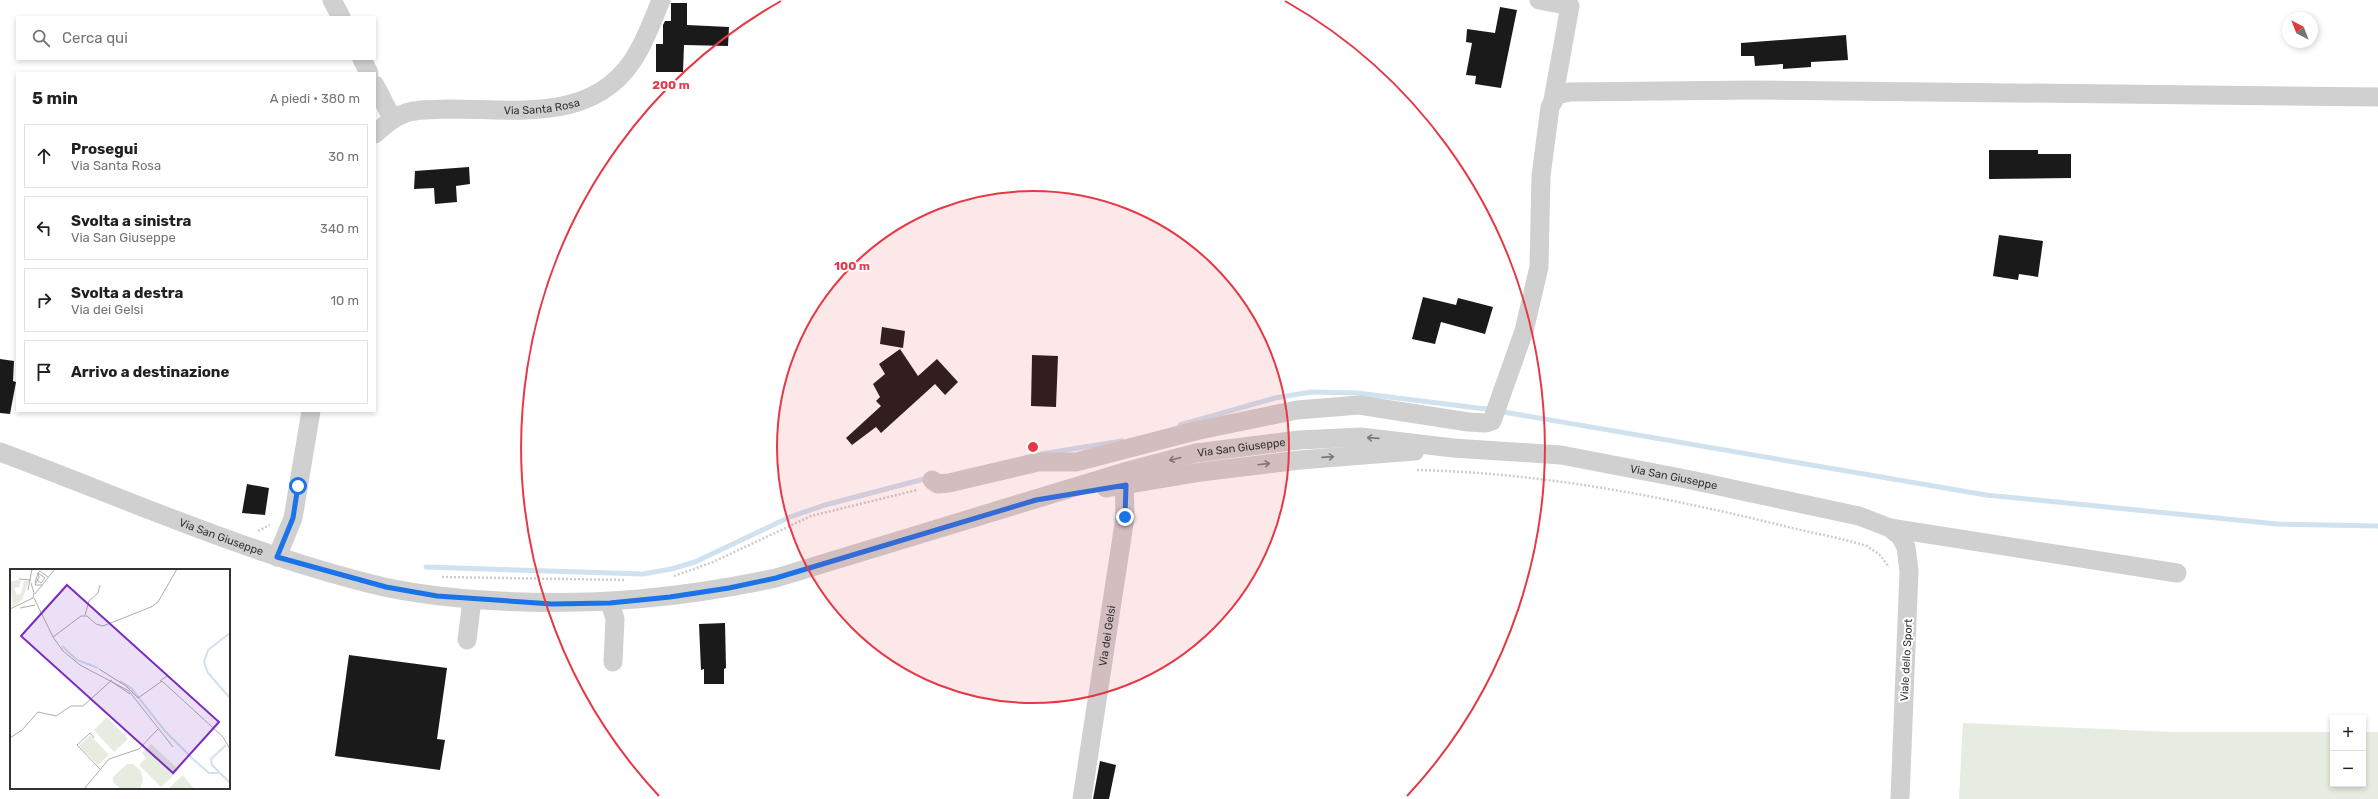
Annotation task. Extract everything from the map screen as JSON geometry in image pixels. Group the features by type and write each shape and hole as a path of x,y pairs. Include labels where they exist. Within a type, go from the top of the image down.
{"street":[{"path":"332,0 340,16"},
{"name":"Via Santa Rosa","path":"376,133 392,118 416,110 555,109 581,103 606,90 623,72 639,51 661,0"},
{"path":"928,484 949,483 1038,462 1076,462 1195,431 1297,410 1359,405 1486,423 1496,411 1524,331 1539,267 1541,176 1570,6 1539,0"},
{"path":"362,60 368,72"},
{"path":"376,87 392,118"},
{"path":"1553,100 1558,95 1569,92 1754,90 2378,97"},
{"path":"1297,410 1300,460"},
{"path":"277,557 293,518 311,412"},
{"name":"Via San Giuseppe","path":"0,452 277,557 386,587 472,600 552,604 610,603 670,597 729,588 776,578 1036,500 1125,478 1196,453 1299,440 1361,437 1453,448 1560,455 1686,479 1859,516 1890,528"},
{"name":"Via San Giuseppe","path":"1125,478 1201,472 1300,460 1453,448"},
{"name":"Via dei Gelsi","path":"1082,799 1125,517 1125,478"},
{"path":"1890,528 2177,573"},
{"name":"Viale dello Sport","path":"1890,528 1900,536 1906,546 1909,571 1900,799"},
{"path":"467,640 472,600"},
{"path":"610,603 615,619 613,662"}],"path":[{"path":"1411,470 1474,472 1534,477 1687,502 1867,546 1880,555 1891,570"},
{"path":"670,577 713,562 811,516 928,484"},
{"path":"436,576 632,580"}],"shaded area":[{"path":"1963,723 2174,732 2330,732 2330,787 2366,787 2366,732 2378,732 2378,799 1959,799"}],"building":[{"path":"671,3 687,3 687,25 729,27 728,46 684,45 683,72 656,72 656,44 663,44 663,25 665,21 671,21"},
{"path":"1500,7 1517,10 1501,88 1475,84 1476,76 1466,75 1472,43 1466,42 1467,29 1495,33"},
{"path":"1846,35 1848,60 1811,62 1811,67 1783,69 1783,64 1755,66 1754,56 1741,56 1741,43"},
{"path":"1989,150 2038,150 2038,154 2071,154 2071,178 1989,179"},
{"path":"469,167 470,184 456,186 457,202 435,204 434,188 414,189 415,171"},
{"path":"1999,235 2043,241 2038,277 2019,274 2018,280 1993,276"},
{"path":"1423,297 1456,305 1458,298 1493,307 1485,334 1441,322 1435,344 1412,339"},
{"path":"882,327 905,331 903,348 880,344"},
{"path":"900,349 918,376 937,359 958,382 945,395 935,384 881,433 876,427 852,445 846,438 881,406 876,401 880,397 873,384 885,374 879,364"},
{"path":"1032,355 1058,356 1056,407 1031,406"},
{"path":"0,359 14,361 13,381 16,382 10,414 0,413"},
{"path":"247,484 269,488 265,515 242,513"},
{"path":"725,623 726,668 724,669 724,684 704,684 704,669 701,670 699,624"},
{"path":"349,655 447,668 437,739 445,740 440,770 335,756"},
{"path":"1100,761 1116,765 1109,799 1093,799"}],"waterway":[{"path":"1180,425 1275,398 1311,392 1357,393 1486,409 1986,495 2277,524 2378,526"},
{"path":"1041,454 1122,441"},
{"path":"426,567 643,574 671,569 695,562 790,517 825,505 928,478"}],"route":[{"path":"298,486 293,518 277,557 330,573 386,587 437,596 472,600 552,604 610,603 670,597 729,588 776,578 1036,500 1126,485 1125,517"}]}
